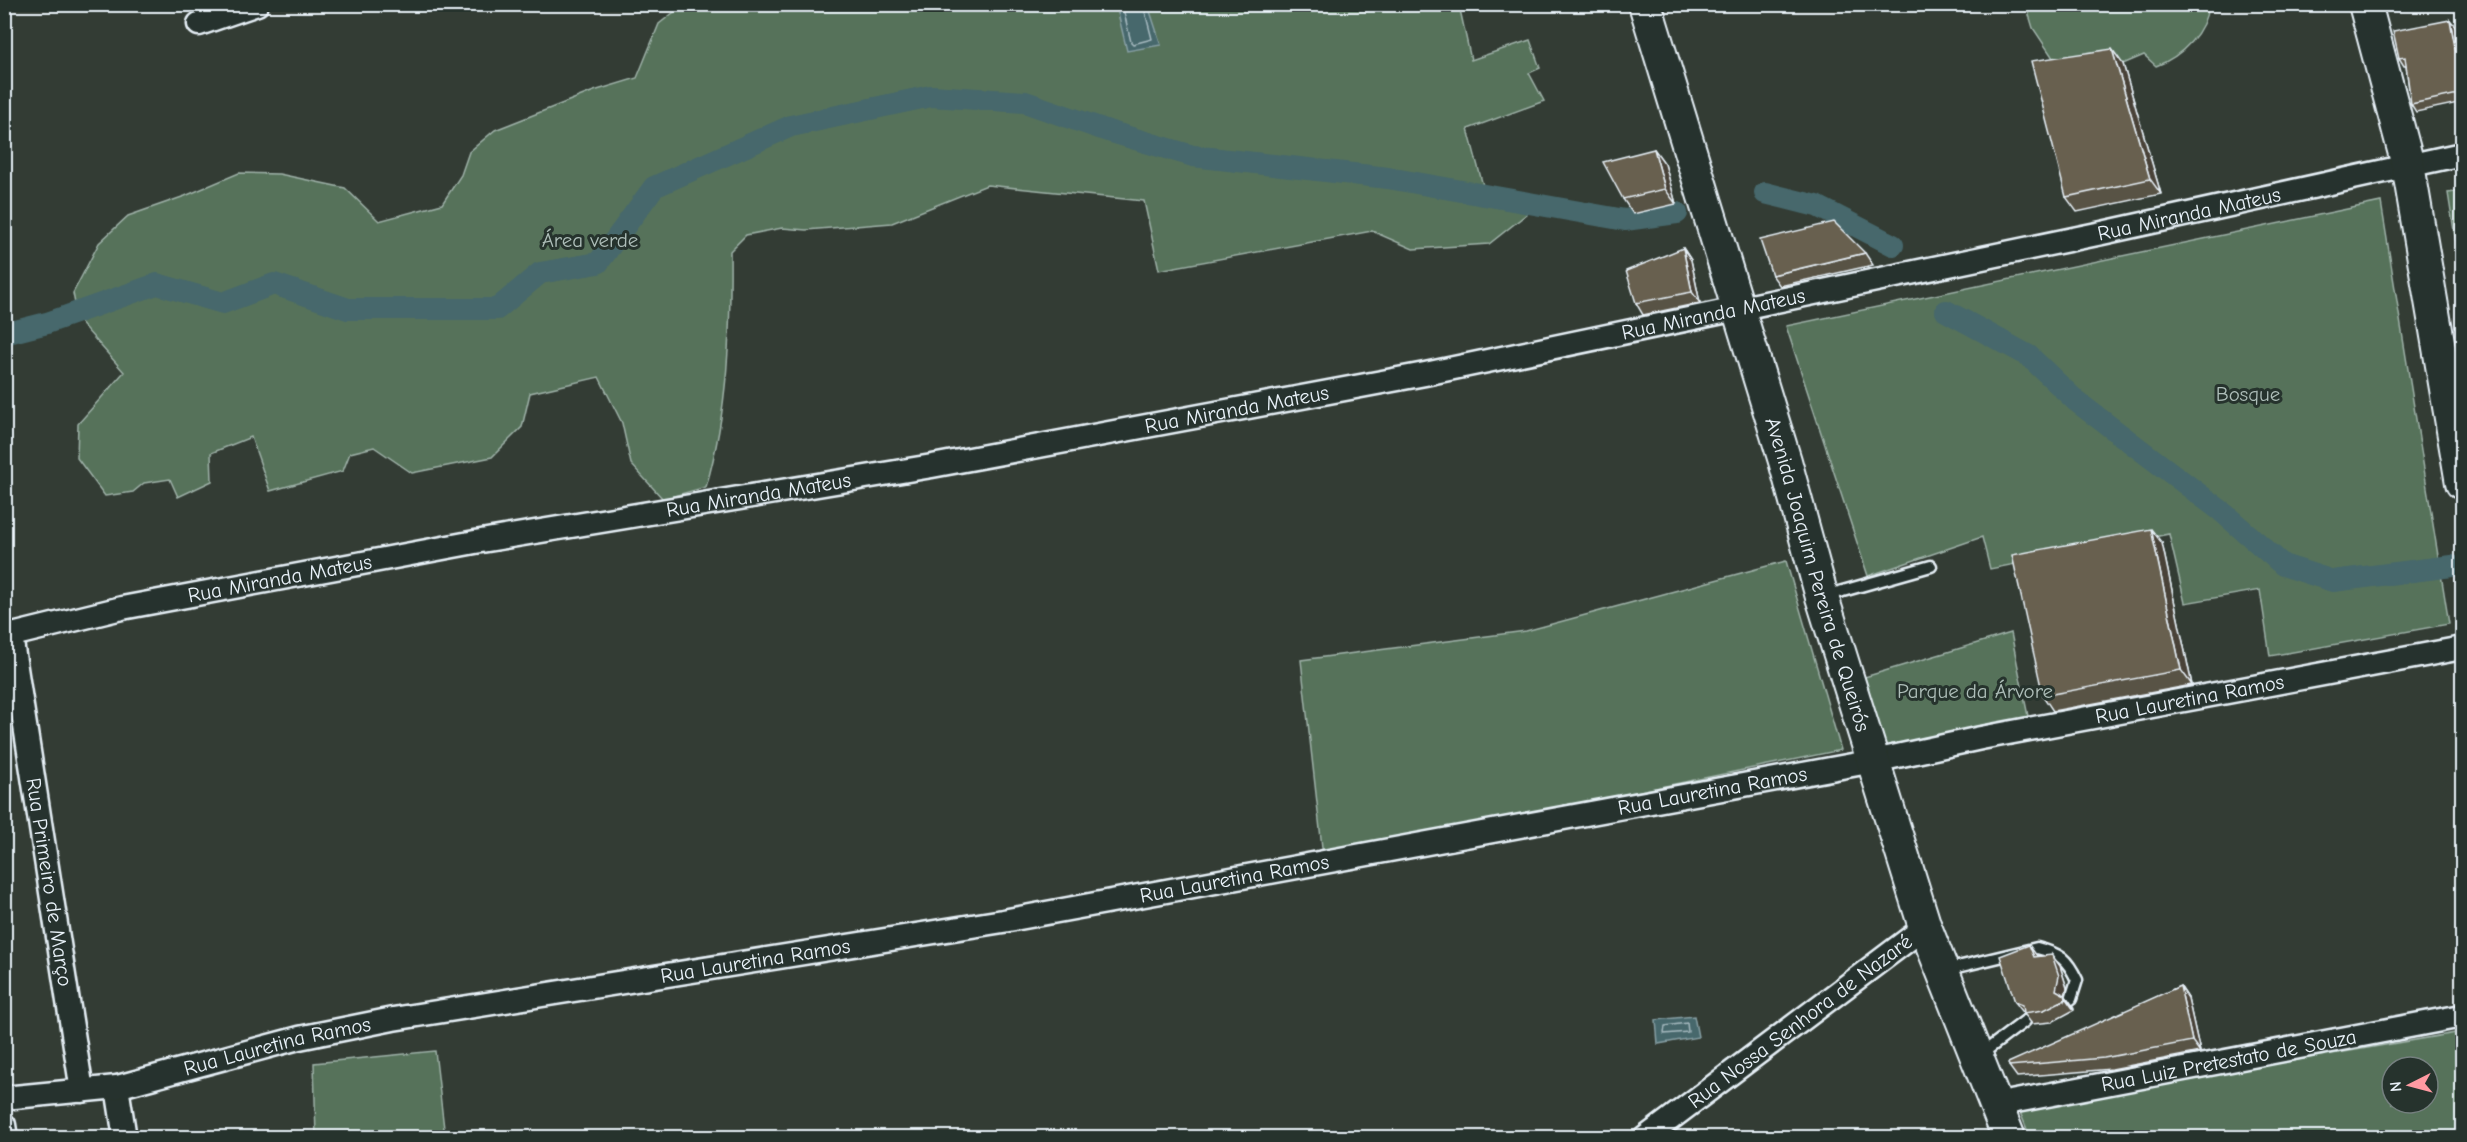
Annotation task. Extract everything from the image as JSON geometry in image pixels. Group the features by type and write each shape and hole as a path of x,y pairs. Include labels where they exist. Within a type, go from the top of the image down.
{"main road":[{"name":"Avenida Joaquim Pereira de Queirós","path":"1645,4 1785,461 1822,597 1925,927 2009,1137"},
{"path":"2366,11 2408,165 2463,483"}],"street":[{"path":"199,24 257,4"},
{"name":"Rua Miranda Mateus","path":"8,637 169,599 475,542 943,464 1425,374 2463,154"},
{"name":"Rua Primeiro de Março","path":"8,637 82,1091"},
{"name":"Rua Lauretina Ramos","path":"4,1098 117,1087 299,1038 393,1019 1003,921 1874,761 1993,736 2463,648"},
{"name":"Rua Nossa Senhora de Nazaré","path":"1645,1137 1925,927"},
{"name":"Rua Luiz Pretestato de Souza","path":"1995,1105 2463,1016"},
{"path":"117,1087 125,1137"},
{"path":"4,1125 6,1137"}],"lane":[{"path":"1822,597 1931,566"},
{"path":"1942,970 2037,948 2052,952 2068,962 2077,980 2070,999"},
{"path":"1977,1058 2025,1021"}],"green space":[{"name":"Área verde","path":"683,5 1459,5 1471,60 1530,40 1540,68 1529,73 1544,101 1468,129 1487,201 1528,213 1489,244 1413,249 1372,231 1159,270 1144,201 987,185 892,223 806,230 782,228 746,235 730,251 729,340 724,400 706,487 663,499 631,464 622,423 599,377 530,393 522,427 492,457 412,473 374,447 350,453 343,471 270,491 251,437 211,453 212,481 178,497 170,479 144,483 133,492 105,496 77,458 78,424 124,372 78,320 73,293 99,243 128,216 185,196 239,173 279,174 345,188 379,221 442,204 461,175 469,152 495,130 594,91 637,78 659,24"},
{"path":"2026,5 2208,5 2203,25 2191,42 2165,62 2156,66 2144,55 2123,64 2063,73 2033,28"},
{"path":"2462,191 2462,281 2448,193"},
{"name":"Bosque","path":"2381,202 2449,624 2270,656 2260,590 2185,603 2169,534 1990,569 1982,537 1868,576 1786,326"},
{"path":"1786,561 1841,750 1323,856 1301,660 1526,631"},
{"name":"Parque da Árvore","path":"2011,633 2030,726 1881,757 1858,679"},
{"path":"2462,1032 2462,1137 2030,1137 2018,1107"},
{"path":"435,1051 445,1137 316,1137 314,1063"}],"water":[{"path":"1116,5 1148,5 1161,45 1127,51"},
{"path":"1694,1016 1698,1037 1658,1044 1656,1020"}],"building":[{"path":"2450,20 2459,69 2463,68 2463,93 2411,104 2405,57 2399,58 2393,31"},
{"path":"2112,49 2150,179 2066,197 2031,61"},
{"path":"1654,149 1665,189 1623,199 1603,162"},
{"path":"1834,222 1865,253 1772,275 1760,240"},
{"path":"1683,248 1692,292 1636,303 1626,271"},
{"path":"2151,529 2181,670 2043,696 2012,555"},
{"path":"2029,945 2034,957 2052,955 2059,976 2056,990 2065,995 2066,999 2044,1010 2024,1013 2023,1005 2015,1002 2000,956"},
{"path":"2180,986 2192,1041 2104,1058 2009,1066 2008,1063"},
{"path":"1942,1131 1944,1137 1919,1137"}],"waterway":[{"path":"4,334 47,323 157,284 223,303 274,284 348,309 497,309 540,273 598,263 654,187 791,126 931,96 1025,102 1108,131 1193,156 1388,178 1625,220 1677,213"},
{"path":"1765,193 1817,206 1893,245"},
{"path":"1946,311 2029,356 2076,401 2220,510 2283,565 2333,581 2452,566"}]}
